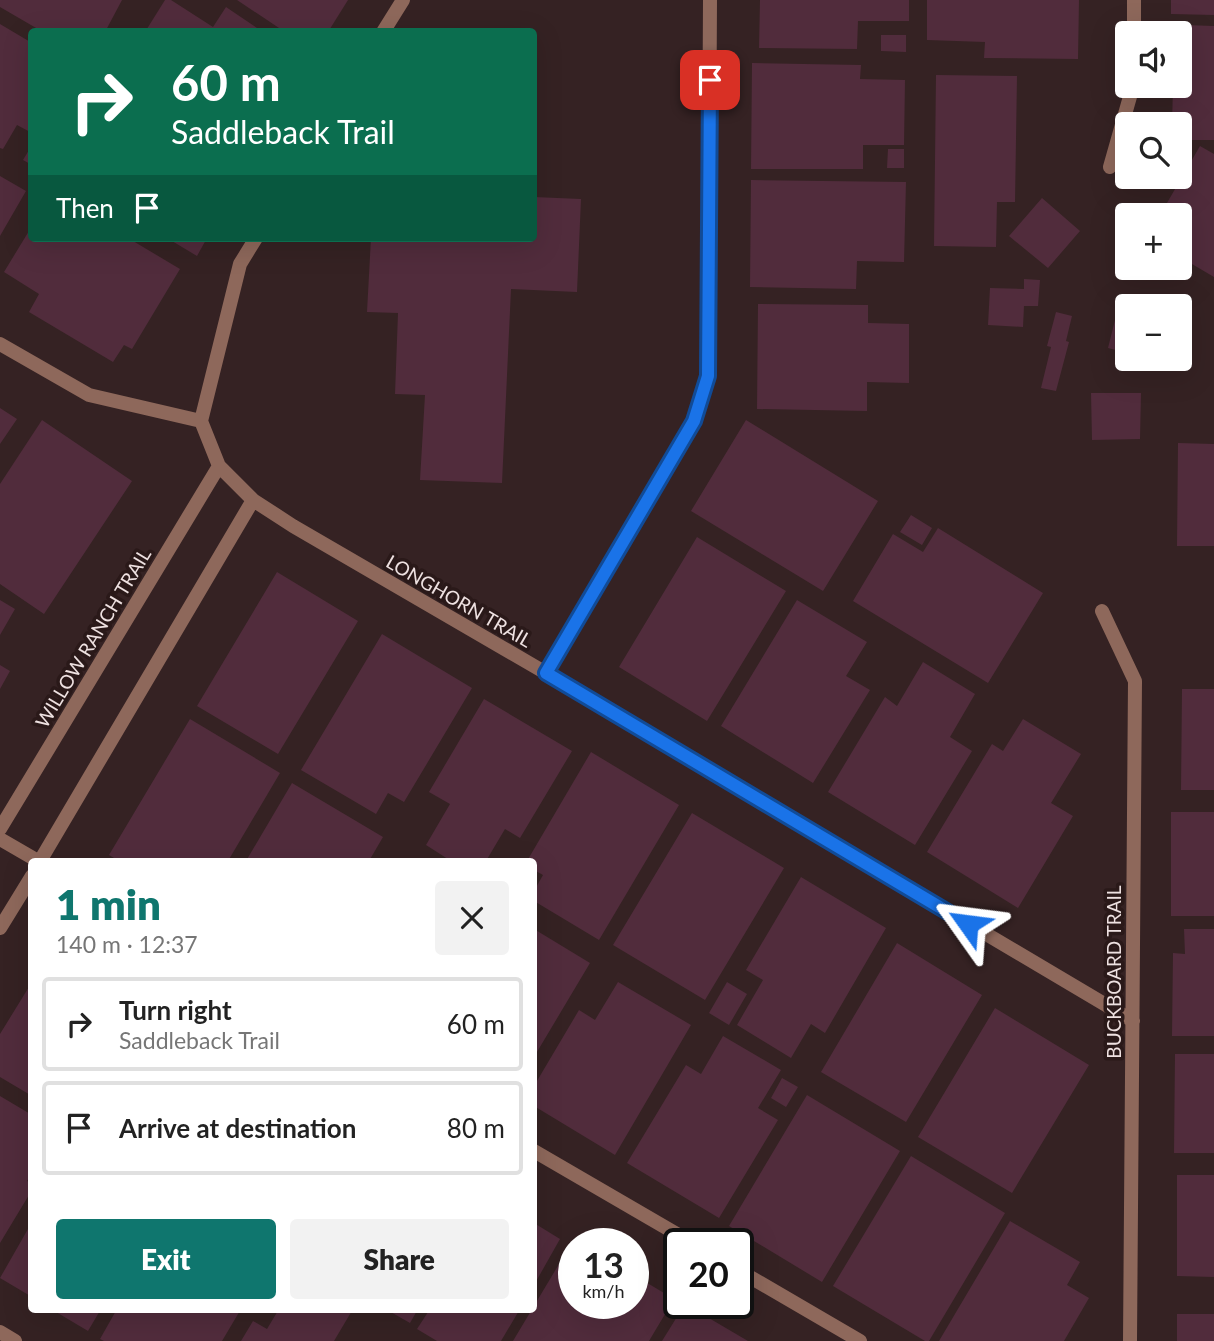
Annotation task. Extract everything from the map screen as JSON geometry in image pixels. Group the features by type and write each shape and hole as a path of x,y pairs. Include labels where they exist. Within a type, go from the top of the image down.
{"lane":[{"path":"386,28 403,0"},
{"path":"546,673 694,421 708,376 710,0"},
{"path":"1134,0 1134,21"},
{"path":"1110,167 1130,98"},
{"path":"0,344 89,395 201,421 240,264 254,242"},
{"name":"LONGHORN TRAIL","path":"201,421 219,466 253,500 293,526 1133,1021"},
{"name":"WILLOW RANCH TRAIL","path":"0,830 219,466"},
{"path":"41,858 253,500"},
{"name":"BUCKBOARD TRAIL","path":"1102,611 1135,681 1130,1341"},
{"path":"0,839 34,858"},
{"path":"0,928 28,882"},
{"path":"537,1152 667,1228"},
{"path":"754,1279 860,1341"},
{"path":"0,1332 15,1341"}],"building":[{"path":"0,0 122,0 107,28 36,28 0,7"},
{"path":"165,0 171,0 213,27 226,7 257,28 148,28"},
{"path":"237,0 348,0 330,28 279,28"},
{"path":"760,0 909,0 909,21 858,21 857,49 759,48"},
{"path":"927,0 1079,0 1078,59 984,58 985,42 927,40"},
{"path":"1171,0 1214,0 1214,15 1171,14"},
{"path":"0,24 28,41 28,131 17,125 3,149 0,148"},
{"path":"1192,25 1214,26 1214,140 1192,140 1192,112 1172,112 1173,98 1192,98"},
{"path":"881,35 906,35 906,52 881,51"},
{"path":"752,63 861,65 860,79 905,80 904,145 863,145 863,169 751,169"},
{"path":"936,75 1017,76 1015,202 997,202 996,247 934,246"},
{"path":"1200,146 1214,154 1214,277 1192,264 1192,203 1167,203 1175,189 1192,189 1192,160"},
{"path":"888,149 904,149 904,168 887,168"},
{"path":"0,176 26,191 0,236"},
{"path":"751,180 906,182 904,262 857,261 856,289 750,287"},
{"path":"537,197 581,199 577,292 511,289 502,483 420,480 425,395 395,394 398,313 367,312 371,242 537,242"},
{"path":"1042,198 1080,231 1048,268 1009,236"},
{"path":"28,233 28,242 135,242 180,269 132,349 124,345 113,362 29,312 39,294 4,272"},
{"path":"174,242 205,242 197,256"},
{"path":"1024,279 1040,280 1038,306 1024,306 1023,327 988,325 990,288 1024,289"},
{"path":"758,304 868,305 868,323 909,324 909,383 867,382 867,411 757,409"},
{"path":"1056,312 1072,316 1066,341 1069,342 1056,391 1041,388 1051,347 1047,346"},
{"path":"1115,320 1115,350 1108,348"},
{"path":"1091,393 1141,393 1140,439 1092,440"},
{"path":"0,408 17,419 0,444"},
{"path":"42,420 132,481 44,614 0,584 0,484"},
{"path":"746,420 878,501 823,591 691,511"},
{"path":"1178,443 1214,444 1214,546 1177,546"},
{"path":"911,515 932,528 922,545 900,532"},
{"path":"938,528 1043,593 988,683 853,601 893,534 923,552"},
{"path":"697,537 786,591 707,721 619,667"},
{"path":"277,572 358,621 278,754 197,706"},
{"path":"0,600 15,609 0,635"},
{"path":"797,600 867,642 846,676 870,690 813,783 721,726"},
{"path":"382,634 472,688 404,802 388,793 376,814 301,770"},
{"path":"923,662 975,694 950,737 972,751 915,845 828,792 885,697 897,706"},
{"path":"0,665 10,671 0,689"},
{"path":"1182,689 1214,689 1214,790 1181,790"},
{"path":"484,699 572,751 520,838 505,829 488,858 446,858 426,845 450,804 429,792"},
{"path":"190,719 280,773 230,858 114,858 109,855"},
{"path":"1023,719 1081,754 1051,803 1073,816 1018,908 927,852 992,744 1003,751"},
{"path":"591,752 679,805 599,940 537,903 537,886 543,875 537,872 537,858 529,858"},
{"path":"292,783 383,837 371,858 248,858"},
{"path":"1171,812 1214,812 1214,916 1171,916"},
{"path":"692,813 784,868 705,1000 613,945"},
{"path":"801,877 886,928 825,1033 811,1024 791,1058 737,1025 763,980 746,970"},
{"path":"1184,929 1214,929 1214,1036 1172,1036 1173,953 1185,954"},
{"path":"537,931 590,963 537,1052"},
{"path":"897,943 982,995 906,1122 821,1072"},
{"path":"618,982 691,1025 615,1155 537,1108 537,1081 579,1010 595,1020"},
{"path":"727,982 747,994 729,1025 709,1013"},
{"path":"28,988 28,1094 0,1077 0,1034"},
{"path":"995,1008 1089,1065 1012,1193 918,1137"},
{"path":"723,1036 781,1070 758,1108 778,1120 719,1218 627,1163 686,1065 701,1074"},
{"path":"1175,1054 1214,1054 1214,1153 1174,1153"},
{"path":"782,1078 798,1087 786,1107 771,1098"},
{"path":"807,1095 900,1151 822,1282 754,1241 754,1228 729,1226"},
{"path":"0,1096 28,1113 28,1197 0,1243"},
{"path":"911,1156 1005,1213 929,1341 833,1286"},
{"path":"1177,1175 1214,1175 1214,1277 1177,1276"},
{"path":"1010,1221 1080,1262 1067,1285 1089,1298 1064,1341 939,1341"},
{"path":"537,1225 558,1238 558,1243 537,1280"},
{"path":"28,1229 28,1295 0,1278"},
{"path":"558,1266 558,1319 649,1319 649,1284 663,1292 663,1317 649,1341 513,1341 530,1313 537,1313 537,1301"},
{"path":"58,1313 99,1313 88,1331"},
{"path":"115,1313 239,1313 222,1341 100,1339"},
{"path":"277,1313 351,1313 334,1341 241,1341 253,1321 267,1329"},
{"path":"392,1313 416,1313 410,1323"},
{"path":"427,1313 518,1313 501,1341 437,1341 417,1329"},
{"path":"1177,1314 1214,1314 1214,1341 1177,1341"},
{"path":"676,1319 711,1319 748,1341 662,1341"}],"route":[{"path":"710,80 708,376 694,421 546,673 968,924"}]}
